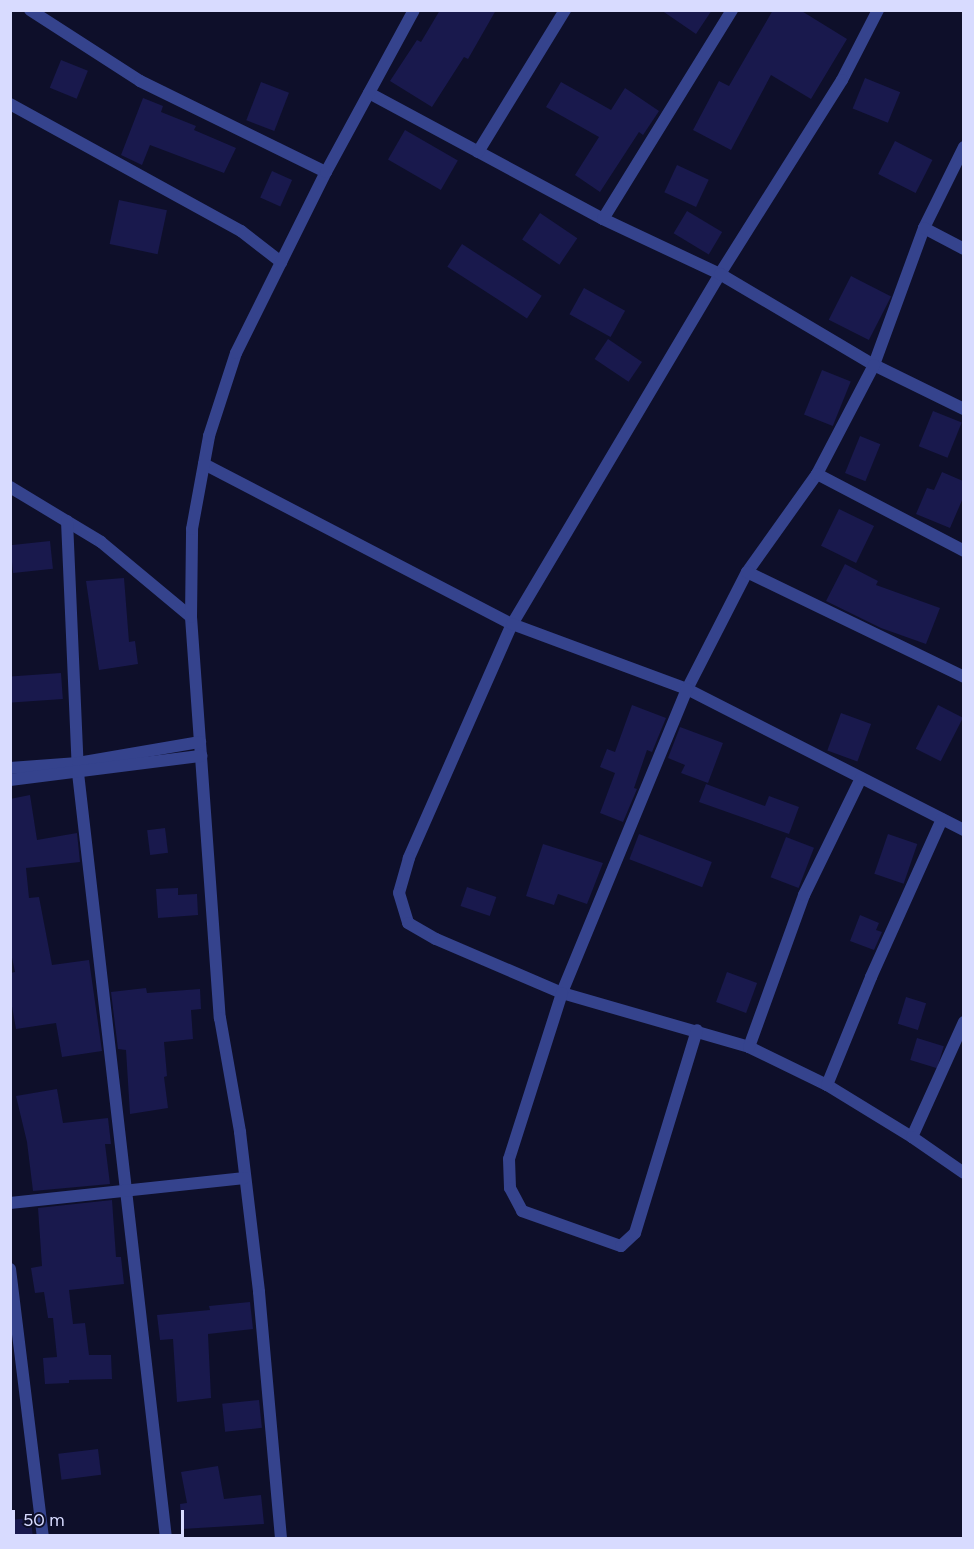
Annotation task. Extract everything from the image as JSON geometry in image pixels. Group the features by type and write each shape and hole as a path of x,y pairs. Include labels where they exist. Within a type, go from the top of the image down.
{"street":[{"path":"30,10 140,81 326,172"},
{"path":"281,1539 272,1418 245,1178 220,1018 191,617 192,529 209,436 236,353 326,172 414,10"},
{"path":"478,152 565,10"},
{"path":"603,219 732,10"},
{"path":"878,10 842,80 720,274 512,624 409,858 399,893 408,923 436,939 562,993 697,1030 749,1047 827,1085 912,1137 963,1173"},
{"path":"369,93 603,219 720,274 874,365 963,409"},
{"path":"10,104 241,231 280,262"},
{"path":"697,1030 635,1233 621,1246 522,1211 510,1188 509,1159 562,993 687,689 747,572 817,474 874,365 924,228 963,147"},
{"path":"924,228 963,249"},
{"path":"204,464 512,624 687,689 963,830"},
{"path":"817,474 963,551"},
{"path":"10,487 101,542 191,617"},
{"path":"67,522 78,768 166,1539"},
{"path":"747,572 963,677"},
{"path":"10,780 200,742"},
{"path":"10,768 78,768 201,756"},
{"path":"749,1047 804,895 861,778"},
{"path":"827,1085 871,977 942,819"},
{"path":"912,1137 963,1022"},
{"path":"10,1203 245,1178"},
{"path":"10,1269 43,1539"}],"building":[{"path":"440,10 496,10 468,59 464,57 432,107 390,81 417,40 421,42"},
{"path":"661,10 712,10 696,34"},
{"path":"773,10 800,10 847,39 811,99 771,75 731,150 693,130 719,81 729,86"},
{"path":"61,60 88,71 77,99 50,88"},
{"path":"865,78 900,92 888,123 853,109"},
{"path":"261,82 289,93 274,131 246,120"},
{"path":"561,82 611,110 625,88 659,111 643,135 639,132 600,192 575,175 599,137 546,107"},
{"path":"143,98 163,106 161,112 196,126 194,130 236,148 224,173 150,145 142,165 121,155"},
{"path":"405,130 458,160 441,190 388,159"},
{"path":"895,141 932,160 916,193 878,174"},
{"path":"677,165 709,180 696,207 664,192"},
{"path":"272,171 292,180 280,206 260,197"},
{"path":"119,200 167,210 158,254 110,244"},
{"path":"687,211 722,232 709,254 674,233"},
{"path":"540,213 577,238 559,265 522,240"},
{"path":"462,244 542,296 527,318 447,267"},
{"path":"851,276 891,296 869,340 829,320"},
{"path":"584,288 625,311 611,337 569,314"},
{"path":"608,339 642,362 629,382 595,359"},
{"path":"822,370 851,382 833,426 804,415"},
{"path":"933,411 962,423 948,458 919,446"},
{"path":"860,436 880,444 865,481 845,473"},
{"path":"942,472 963,481 963,498 950,528 916,514 927,488 934,490"},
{"path":"839,509 874,526 856,563 821,546"},
{"path":"50,541 53,569 13,573 10,545"},
{"path":"845,564 878,581 876,585 940,608 926,644 881,628 826,601"},
{"path":"124,578 129,642 135,641 138,664 99,670 86,581"},
{"path":"61,673 63,699 12,702 10,677"},
{"path":"632,705 666,718 652,752 647,750 634,788 637,789 623,822 600,813 615,773 600,767 607,749 615,752"},
{"path":"938,705 963,718 941,761 916,749"},
{"path":"841,713 871,724 857,762 827,751"},
{"path":"680,727 723,743 708,783 681,773 685,765 668,758"},
{"path":"706,784 765,806 769,796 799,807 789,834 699,802"},
{"path":"30,795 37,840 77,833 80,862 26,868 29,898 39,897 52,965 89,960 102,1051 62,1057 56,1023 16,1029 10,995 10,973 15,972 10,948 10,799"},
{"path":"165,828 168,853 150,855 147,830"},
{"path":"639,834 712,862 702,887 629,859"},
{"path":"888,834 917,844 904,884 874,874"},
{"path":"786,837 814,848 799,888 771,877"},
{"path":"543,844 603,863 587,904 558,894 554,905 526,896"},
{"path":"467,887 496,897 490,916 460,906"},
{"path":"178,888 178,895 197,894 198,915 158,918 156,889"},
{"path":"860,915 879,923 876,930 882,932 874,950 850,941"},
{"path":"727,972 757,983 746,1013 716,1002"},
{"path":"146,988 147,993 200,989 201,1009 191,1010 193,1039 164,1042 167,1076 164,1077 168,1108 130,1114 126,1050 118,1049 111,992"},
{"path":"906,997 926,1003 918,1030 898,1024"},
{"path":"917,1038 944,1046 937,1068 910,1060"},
{"path":"57,1089 63,1123 108,1118 111,1144 105,1144 110,1184 33,1191 27,1142 16,1096"},
{"path":"112,1200 116,1257 121,1257 124,1284 69,1290 73,1324 85,1323 89,1355 111,1355 112,1379 69,1380 69,1383 45,1384 43,1358 57,1357 53,1318 48,1318 44,1292 35,1293 31,1268 42,1266 38,1208"},
{"path":"250,1302 253,1329 208,1334 211,1398 177,1402 173,1339 160,1340 157,1315 210,1310 209,1306"},
{"path":"259,1400 262,1428 225,1432 222,1404"},
{"path":"98,1449 101,1475 61,1480 58,1454"},
{"path":"218,1466 224,1499 261,1495 264,1524 182,1529 180,1504 187,1503 181,1472"},
{"path":"31,1518 33,1539 10,1539 10,1520"}]}
